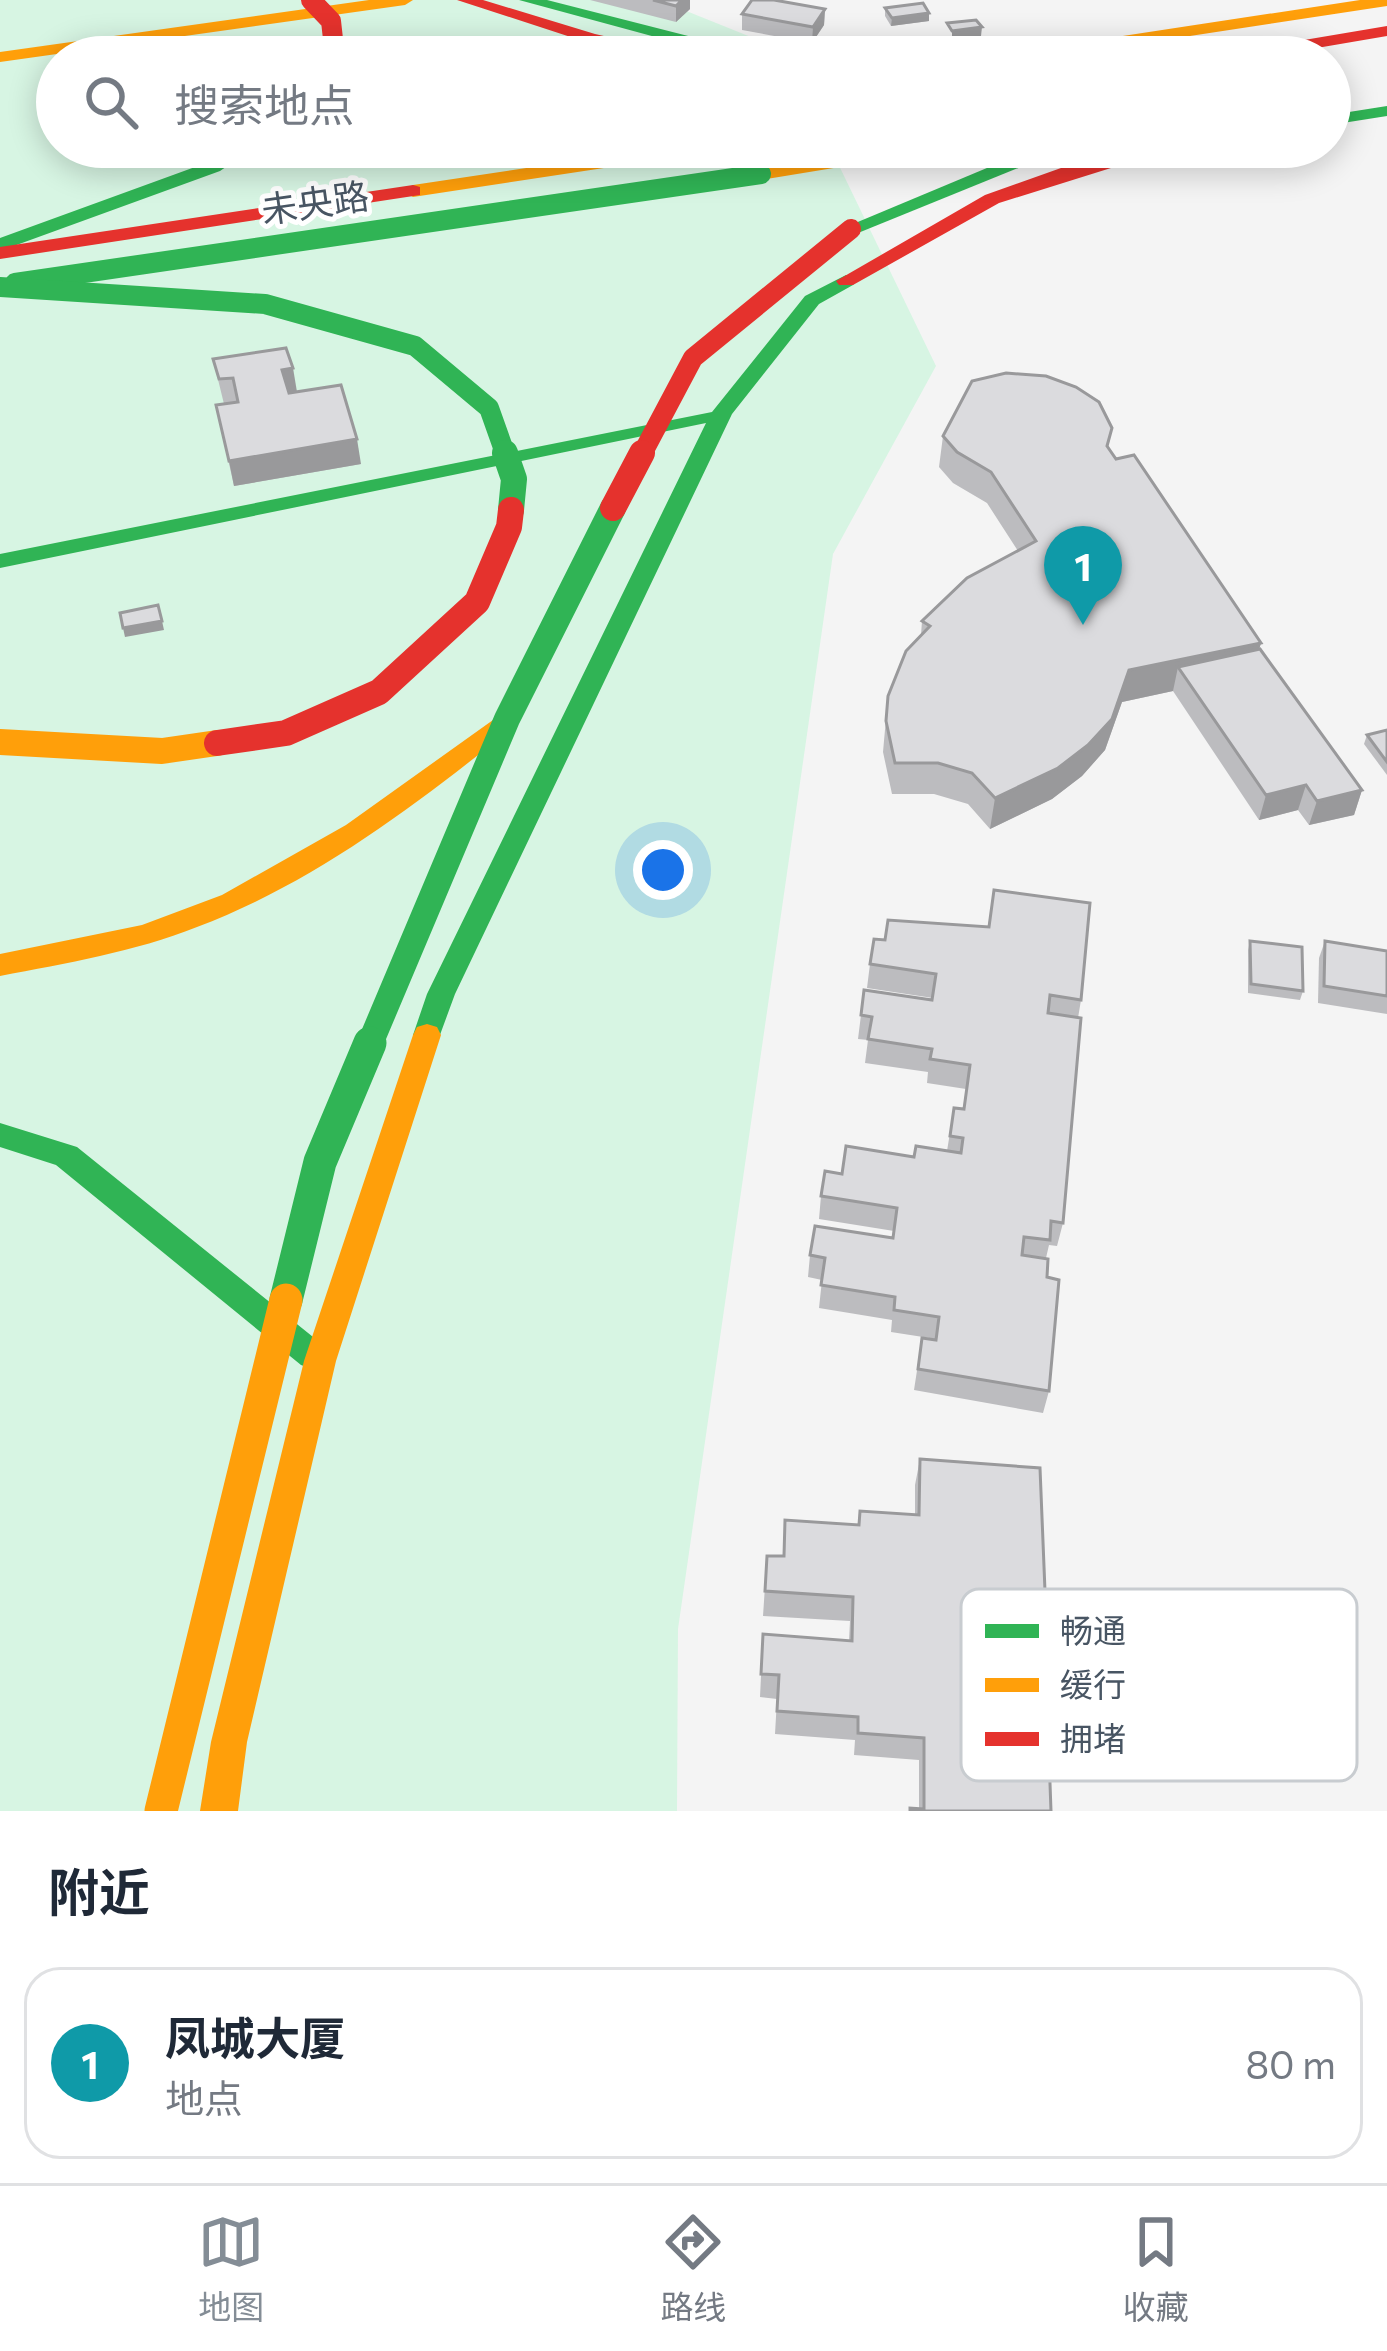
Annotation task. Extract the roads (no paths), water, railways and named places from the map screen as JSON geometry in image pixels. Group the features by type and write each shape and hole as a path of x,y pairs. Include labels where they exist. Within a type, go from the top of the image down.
{"main road":[{"path":"311,0 331,21 333,36"},
{"path":"149,36 405,0"},
{"path":"465,0 582,36"},
{"path":"527,0 668,36"},
{"path":"1138,36 1387,1"},
{"path":"1351,37 1387,31"},
{"path":"0,57 36,52"},
{"path":"1351,116 1387,110"},
{"path":"0,249 210,168"},
{"name":"未央路","path":"0,249 558,168"},
{"name":"未央路","path":"0,286 797,168"},
{"path":"161,1811 320,1162 508,719 576,577 693,358 851,229 995,168"},
{"path":"219,1811 229,1742 320,1361 441,994 722,413 812,300 992,200 1084,168"},
{"path":"0,286 265,304 415,346 489,408 514,479 509,526 477,602 379,692 286,734 162,751 0,742"},
{"path":"0,561 722,413"},
{"path":"0,965 139,936 273,884 384,818 508,719"},
{"path":"0,1135 66,1156 320,1361"}],"place":[{"name":"凤城大厦","path":"1083,625"}]}
